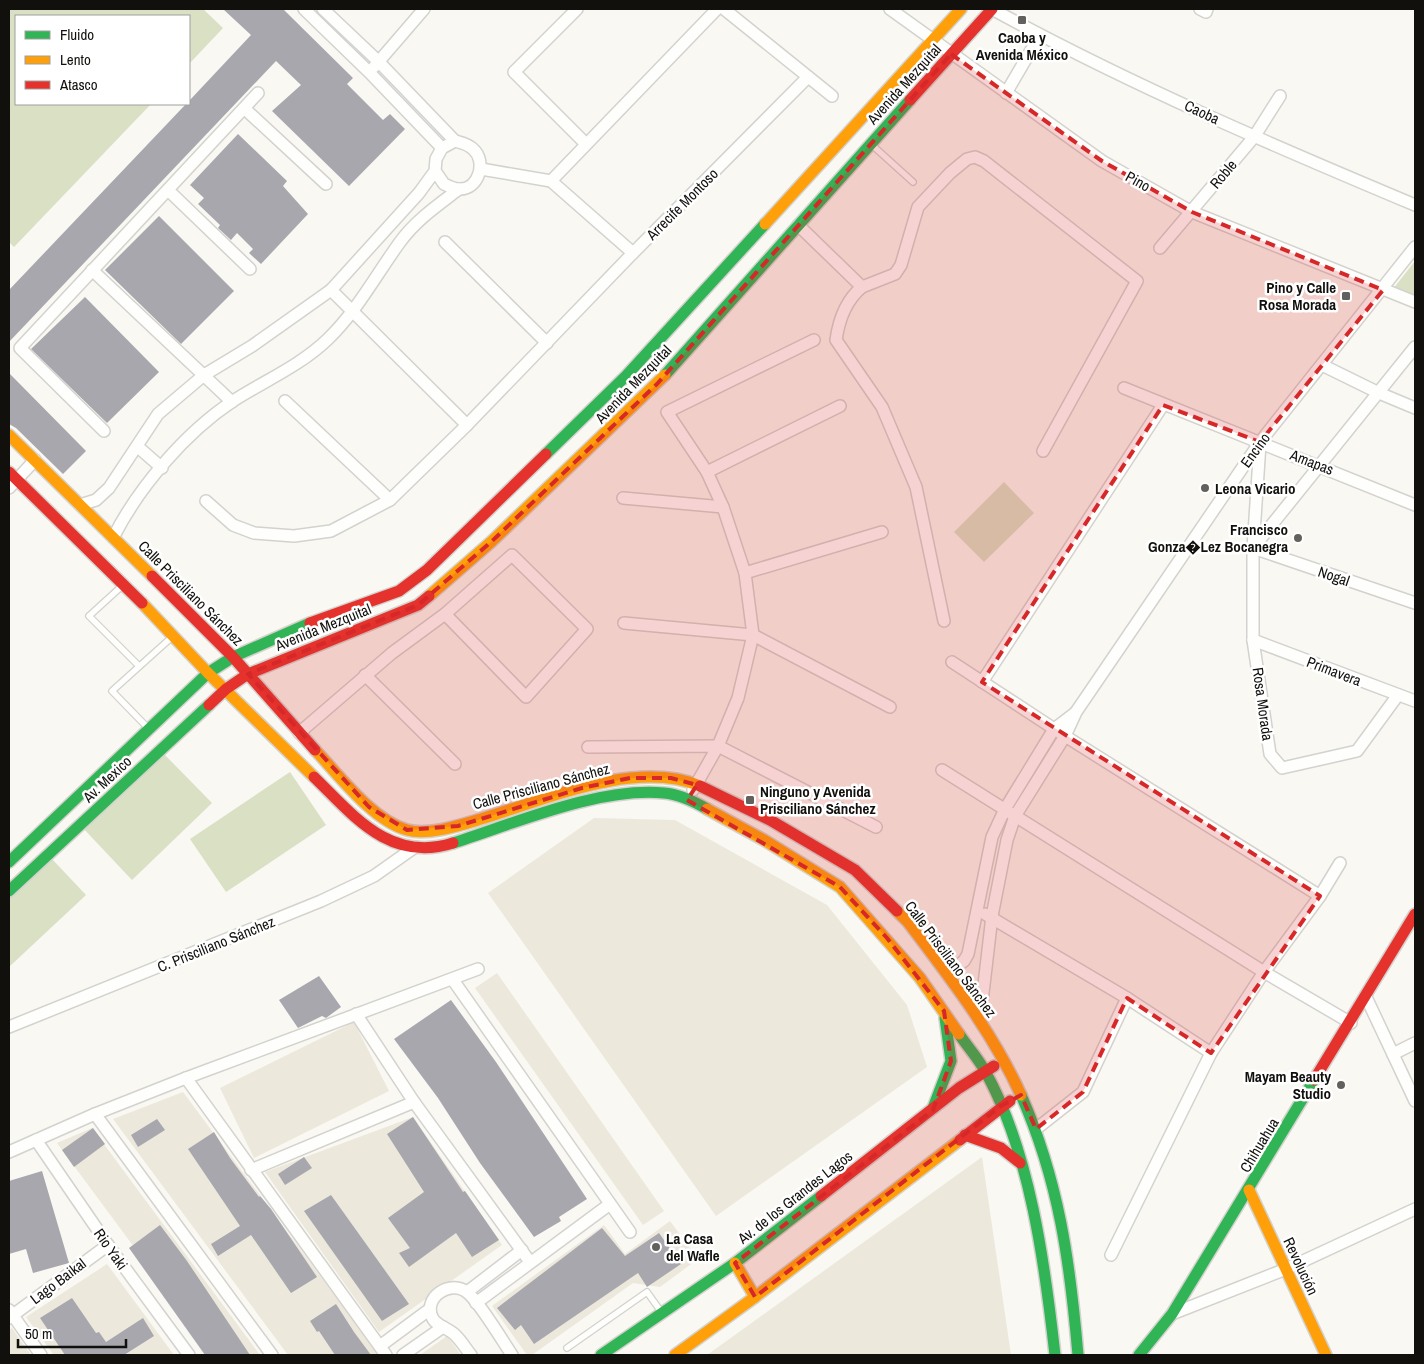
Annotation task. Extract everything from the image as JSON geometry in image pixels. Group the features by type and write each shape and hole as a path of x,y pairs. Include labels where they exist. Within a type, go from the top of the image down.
{"street":[{"path":"304,9 369,72 442,148"},
{"path":"114,536 127,511 190,435 232,402 292,367 327,340 353,313 401,241 422,217 459,189 469,186 477,179 481,169 480,159 474,150 455,141 378,61 323,9"},
{"path":"369,72 424,9"},
{"path":"577,9 514,72 585,143"},
{"path":"481,169 550,181 717,9"},
{"path":"724,9 832,96"},
{"name":"Pino","path":"890,9 933,42 1102,161 1192,212 1415,302"},
{"name":"Avenida Mezquital","path":"208,673 233,657 297,627 399,591 427,570 626,376 933,42 961,9"},
{"name":"Avenida Mezquital","path":"226,689 248,674 418,605 505,529 657,384 992,9"},
{"name":"Caoba","path":"992,9 1040,35 1254,137 1415,205"},
{"path":"1006,92 1040,35"},
{"name":"Arrecife Montoso","path":"550,181 633,253 808,78"},
{"path":"104,431 20,348 169,191 258,93"},
{"name":"Roble","path":"1160,248 1254,137 1280,96"},
{"path":"245,109 326,184"},
{"path":"80,504 96,500 110,488 158,414 204,375 259,341 331,290 399,215 435,171 436,158 442,148 455,141"},
{"path":"944,621 916,487 882,407 836,340 838,324 851,296 862,287 896,274 901,265 918,208 950,173 967,159 976,157 984,161 1136,281 1043,451"},
{"path":"435,171 444,184 459,189"},
{"path":"169,191 250,269"},
{"path":"798,225 862,287"},
{"path":"445,242 547,343"},
{"name":"Encino","path":"1076,712 1260,442 1384,290 1415,247"},
{"path":"206,501 233,525 254,533 294,536 331,531 390,500 467,425 633,253"},
{"path":"92,270 232,402"},
{"path":"331,290 467,425"},
{"path":"687,800 718,746 738,698 753,635 745,573 723,507 707,472 667,412 814,340"},
{"path":"1254,548 1415,347"},
{"path":"1322,365 1415,408"},
{"name":"Amapas","path":"1124,388 1415,505"},
{"path":"285,402 390,500"},
{"path":"982,682 1163,405"},
{"path":"707,472 840,406"},
{"name":"Calle Prisciliano Sánchez","path":"9,435 114,536 233,657 369,807 407,830 436,830 458,826 582,788 630,778 671,778 697,784 770,820 856,870 908,922 980,1019 1005,1060 1036,1129 1059,1205 1073,1296 1078,1355"},
{"name":"Rosa Morada","path":"1260,442 1254,548 1254,640 1270,754 1282,768 1357,752 1398,695"},
{"path":"138,447 162,468"},
{"path":"11,480 35,460"},
{"name":"Calle Prisciliano Sánchez","path":"11,480 124,584 208,673 359,821 390,842 415,847 450,844 582,802 625,793 666,794 687,800 764,840 840,887 887,938 944,1011 985,1071 1002,1106 1032,1207 1049,1303 1055,1355"},
{"path":"623,498 723,507"},
{"path":"745,573 882,532"},
{"name":"Nogal","path":"1254,548 1415,603"},
{"path":"299,732 365,676 445,614 512,555 587,629 526,697 445,614"},
{"path":"624,623 753,635 890,708"},
{"name":"Primavera","path":"1254,640 1415,701"},
{"path":"952,662 1065,736 1320,896"},
{"name":"Av. Mexico","path":"9,862 208,673"},
{"path":"365,676 455,764"},
{"name":"Av. Mexico","path":"9,891 226,689"},
{"path":"947,973 964,961 968,954 992,837 1005,809 1054,729 1076,712"},
{"path":"980,1019 992,916 1007,840 1015,816 1065,736 1076,712"},
{"path":"588,747 718,746 876,827"},
{"path":"942,770 1264,972 1351,1023"},
{"name":"C. Prisciliano Sánchez","path":"9,1027 321,901 374,876 415,847"},
{"path":"1111,1255 1211,1053 1264,972 1320,896 1340,863"},
{"path":"977,911 992,916 1127,998 1211,1053"},
{"name":"Chihuahua","path":"1139,1355 1172,1314 1351,1023 1382,967 1415,914"},
{"path":"9,1152 95,1114 186,1078 356,1014 453,980 478,969"},
{"path":"453,980 630,1232"},
{"path":"1366,997 1415,1101"},
{"path":"1036,1129 1083,1092 1127,998"},
{"path":"933,1110 950,1060 950,1041 944,1011"},
{"path":"356,1014 414,1102 530,1262"},
{"path":"1392,1054 1415,1043"},
{"name":"Av. de los Grandes Lagos","path":"601,1355 735,1263 933,1110 958,1088 1005,1060"},
{"path":"186,1078 250,1170 383,1351 430,1309 432,1302 440,1291 454,1287 467,1292 512,1355"},
{"path":"675,1355 755,1297 1002,1106 1021,1095"},
{"path":"250,1170 414,1102"},
{"path":"95,1114 272,1355"},
{"path":"965,1135 1001,1148 1020,1163"},
{"name":"Rio Yaki","path":"36,1140 108,1245 189,1355"},
{"name":"Revolución","path":"1249,1190 1326,1355"},
{"path":"476,1303 610,1204"},
{"name":"Chihuahua","path":"1172,1314 1286,1269 1415,1209"},
{"name":"Lago Baikal","path":"10,1314 108,1245"},
{"path":"467,1292 522,1250"},
{"path":"735,1263 755,1297"},
{"path":"430,1309 435,1322 457,1336 471,1355"},
{"path":"10,1314 41,1355"},
{"path":"403,1355 443,1327"}],"lane":[{"path":"871,144 913,182"},
{"path":"124,584 89,616 139,666"},
{"path":"149,729 112,691 173,636"},
{"path":"567,1348 647,1292 662,1313"}],"highlighted area":[{"path":"951,54 1102,161 1192,212 1383,290 1260,442 1163,405 982,682 1320,896 1211,1053 1127,998 1083,1092 1036,1129 1021,1095 1001,1106 755,1297 735,1263 933,1110 951,1061 950,1041 944,1011 887,938 840,887 687,800 697,785 671,778 630,778 582,788 458,826 407,830 369,807 248,674 418,605 491,542 657,384"}],"shaded area":[{"path":"594,818 675,820 827,905 907,1005 927,1067 716,1216 488,893"},
{"path":"497,973 664,1211 643,1225 475,988"},
{"path":"354,1022 389,1091 254,1158 220,1088"},
{"path":"183,1092 379,1355 288,1355 113,1119"},
{"path":"413,1117 502,1245 379,1332 265,1172"},
{"path":"92,1128 260,1355 214,1355 57,1143"},
{"path":"982,1157 1011,1355 707,1355"},
{"path":"670,1221 698,1259 660,1287 633,1283 532,1355 527,1355 492,1306 604,1225 625,1254"},
{"path":"107,1264 174,1355 54,1355 26,1317"},
{"path":"12,1328 31,1355 9,1355 9,1330"},
{"path":"447,1336 461,1355 420,1355"}],"green space":[{"path":"9,9 203,9 223,28 190,63 190,15 15,15 15,105 150,105 14,247 9,242"},
{"path":"1415,261 1415,297 1393,289"},
{"path":"1004,482 1034,513 984,562 954,532"},
{"path":"161,751 212,803 132,880 82,827"},
{"path":"290,772 326,825 226,892 190,839"},
{"path":"51,858 86,895 9,967 9,897"}],"building":[{"path":"223,9 283,9 353,78 347,84 383,120 390,114 405,129 349,186 272,111 301,85 276,61 9,342 9,290 185,105 190,105 190,100 251,35"},
{"path":"238,134 287,181 283,186 308,214 261,264 249,253 253,249 237,233 231,240 218,228 220,225 198,204 204,198 190,185"},
{"path":"159,216 234,291 181,344 105,270"},
{"path":"85,297 159,372 107,423 31,349"},
{"path":"9,373 86,451 63,474 16,428 9,424"},
{"path":"319,976 341,1007 326,1018 322,1016 298,1028 279,1000"},
{"path":"451,1000 496,1062 587,1199 559,1217 561,1221 534,1237 480,1163 438,1098 394,1039"},
{"path":"413,1117 463,1192 465,1191 499,1240 472,1257 456,1233 409,1267 399,1253 410,1248 388,1218 424,1192 387,1134"},
{"path":"157,1119 165,1130 138,1147 131,1135"},
{"path":"93,1128 105,1144 74,1167 62,1150"},
{"path":"214,1132 230,1158 259,1197 271,1209 317,1277 291,1293 251,1235 218,1256 211,1244 240,1226 188,1149"},
{"path":"304,1157 312,1168 285,1185 278,1174"},
{"path":"42,1171 69,1263 33,1273 26,1249 9,1254 9,1181"},
{"path":"331,1195 409,1304 382,1321 304,1211"},
{"path":"160,1225 187,1261 250,1355 205,1355 129,1248"},
{"path":"602,1228 625,1256 659,1233 681,1264 647,1287 638,1273 534,1344 521,1325 515,1330 497,1308"},
{"path":"72,1298 96,1333 99,1332 106,1342 143,1318 154,1336 124,1355 65,1355 40,1318"},
{"path":"336,1304 371,1355 335,1355 319,1331 317,1332 310,1321"}],"traffic: fast":[{"path":"665,375 910,100"},
{"path":"546,454 626,376 765,224"},
{"path":"9,862 208,673 233,657 310,623"},
{"path":"9,891 209,705"},
{"path":"453,843 557,808 612,795 664,793 686,799 707,809"},
{"path":"933,1108 951,1061 945,1018"},
{"path":"959,1034 982,1066 1001,1102 1014,1136 1033,1209 1046,1284 1055,1355"},
{"path":"1139,1355 1172,1314 1314,1080"},
{"path":"1021,1095 1045,1159 1061,1222 1071,1287 1078,1355"},
{"path":"601,1355 735,1263 821,1196"}],"traffic: slow":[{"path":"765,224 961,9"},
{"path":"429,596 491,542 665,375"},
{"path":"9,435 152,576"},
{"path":"142,603 208,673 314,777"},
{"path":"315,750 345,784 381,817 407,830 425,832 454,827 561,793 619,780 647,777 675,779 700,786"},
{"path":"707,809 764,840 840,887 920,978 959,1034"},
{"path":"897,911 908,922 984,1027 1010,1071 1021,1095"},
{"path":"675,1355 755,1297 960,1140"},
{"path":"1249,1190 1326,1355"},
{"path":"735,1263 755,1297"}],"traffic: jam":[{"path":"910,100 992,9"},
{"path":"310,623 399,591 427,570 546,454"},
{"path":"9,472 142,603"},
{"path":"152,576 233,657 315,750"},
{"path":"209,705 226,689 248,674 418,605 429,596"},
{"path":"314,777 359,820 375,832 392,841 410,847 431,848 453,843"},
{"path":"700,786 770,820 855,870 897,911"},
{"path":"1314,1080 1415,914"},
{"path":"821,1196 959,1088 994,1066"},
{"path":"960,1140 1010,1101"},
{"path":"965,1135 1001,1148 1020,1163"}],"place":[{"name":"Caoba y Avenida México","path":"1022,20"},
{"name":"Pino y Calle Rosa Morada","path":"1346,296"},
{"name":"Leona Vicario","path":"1205,488"},
{"name":"Francisco Gonza�Lez Bocanegra","path":"1298,538"},
{"name":"Ninguno y Avenida Prisciliano Sánchez","path":"750,800"},
{"name":"Mayam Beauty Studio","path":"1341,1085"},
{"name":"La Casa del Wafle","path":"656,1247"}]}
